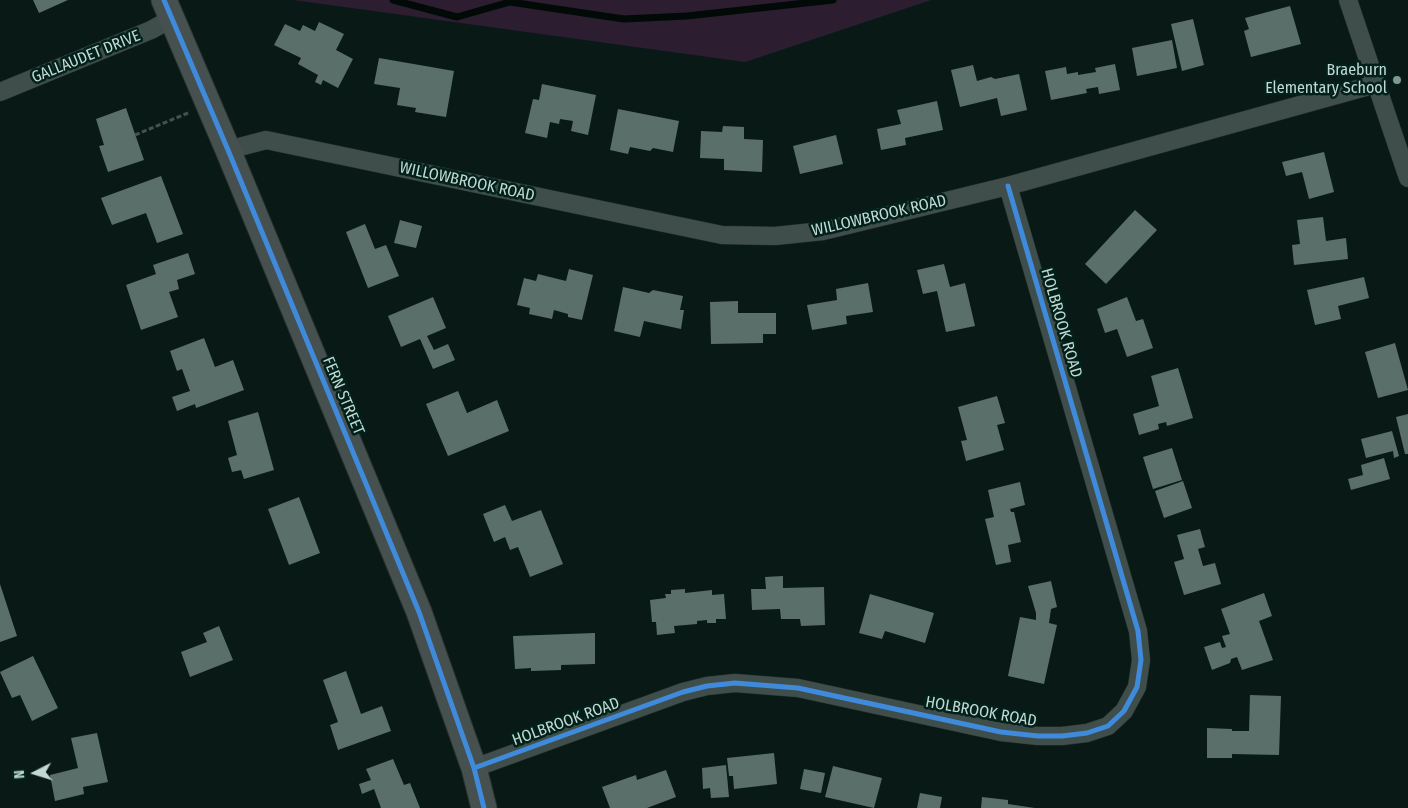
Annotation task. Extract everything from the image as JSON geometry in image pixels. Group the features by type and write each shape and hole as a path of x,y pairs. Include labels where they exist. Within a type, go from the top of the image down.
{"street":[{"path":"1348,0 1408,178"},
{"name":"GALLAUDET DRIVE","path":"0,92 151,30 167,9"},
{"name":"FERN STREET","path":"167,9 228,150 415,603 474,768 484,808"},
{"name":"WILLOWBROOK ROAD","path":"228,150 266,140 722,235 776,236 824,231 1008,186 1376,84"},
{"name":"HOLBROOK ROAD","path":"474,768 683,692 707,686 735,683 798,688 1001,732 1038,736 1087,733 1108,726 1124,711 1138,687 1141,660 1138,631 1008,186"}],"path":[{"path":"135,135 188,113"}],"shaded area":[{"path":"293,0 931,0 745,62"}],"building":[{"path":"33,0 68,0 39,13"},
{"path":"1290,6 1301,44 1251,57 1244,31 1249,29 1245,18"},
{"path":"1193,19 1204,65 1182,71 1171,24"},
{"path":"319,22 344,34 336,50 353,59 338,88 323,80 321,85 315,82 318,75 298,64 301,58 274,45 285,24 300,31 303,25 315,31"},
{"path":"1172,40 1177,68 1137,76 1132,48"},
{"path":"379,58 454,71 446,117 415,112 416,108 397,105 400,88 374,84"},
{"path":"1115,64 1120,90 1099,94 1098,87 1086,89 1087,93 1051,100 1045,71 1066,67 1067,74 1078,72 1078,75 1096,72 1095,68"},
{"path":"973,65 977,81 991,77 995,79 1019,74 1027,110 1001,116 997,98 960,107 951,70"},
{"path":"542,84 596,95 588,135 571,131 573,121 560,119 559,124 550,122 547,138 525,133 533,99 539,100"},
{"path":"937,101 943,130 905,138 906,145 881,150 877,129 901,124 897,110"},
{"path":"126,108 144,160 108,172 99,146 104,145 96,119"},
{"path":"618,109 679,121 673,152 653,148 650,151 630,147 628,154 610,150"},
{"path":"723,126 744,127 744,139 763,140 762,172 724,170 724,159 700,158 701,131 722,132"},
{"path":"836,135 843,164 800,174 793,146"},
{"path":"1324,152 1334,192 1309,199 1302,172 1286,176 1282,162"},
{"path":"161,176 183,234 157,243 146,213 112,225 101,198"},
{"path":"1135,210 1157,230 1106,284 1085,264"},
{"path":"1323,217 1326,241 1346,238 1348,259 1294,265 1292,245 1300,244 1297,220"},
{"path":"400,220 422,226 416,248 394,243"},
{"path":"365,224 375,249 386,245 399,276 368,288 346,232"},
{"path":"188,253 195,274 177,280 179,289 169,292 178,317 141,330 126,285 156,274 153,265"},
{"path":"944,264 950,287 965,283 975,326 946,332 937,291 923,294 917,270"},
{"path":"569,269 593,275 582,320 568,317 568,314 554,310 552,319 529,314 530,308 517,305 524,278 536,281 538,274 566,281"},
{"path":"1364,277 1369,298 1338,306 1341,319 1315,325 1307,290"},
{"path":"868,283 873,312 846,316 847,324 812,330 807,305 837,300 836,289"},
{"path":"623,287 649,293 653,290 683,296 680,310 684,310 681,329 644,321 640,337 614,331"},
{"path":"433,297 446,328 427,336 434,350 448,344 455,360 433,369 420,339 401,347 388,316"},
{"path":"1127,297 1136,321 1143,319 1153,348 1127,357 1117,329 1105,333 1097,309"},
{"path":"738,301 738,313 776,313 776,334 763,334 763,343 711,344 710,302"},
{"path":"204,338 215,367 233,360 244,390 196,408 195,404 177,411 172,397 190,391 182,369 177,371 170,351"},
{"path":"1395,343 1408,390 1378,398 1365,352"},
{"path":"1178,368 1193,418 1167,426 1166,422 1158,424 1159,429 1139,435 1133,414 1159,406 1151,376"},
{"path":"458,391 467,413 497,400 509,431 448,456 426,404"},
{"path":"997,396 1005,423 997,425 1004,450 966,461 961,441 967,440 958,407"},
{"path":"258,412 274,470 244,479 241,470 232,472 228,458 237,455 228,421"},
{"path":"1408,414 1408,454 1405,454 1396,417"},
{"path":"1392,431 1399,456 1394,458 1393,451 1366,458 1361,439"},
{"path":"1172,448 1182,480 1153,489 1143,457"},
{"path":"1384,458 1390,479 1351,490 1348,479 1363,475 1361,465"},
{"path":"1183,481 1192,508 1164,518 1155,491"},
{"path":"1020,482 1025,505 1010,509 1011,512 1014,512 1021,542 1008,545 1011,562 996,565 985,519 994,517 988,490"},
{"path":"299,497 320,553 289,565 268,509"},
{"path":"505,505 512,521 541,510 563,564 530,577 518,547 510,550 505,537 494,542 483,514"},
{"path":"1200,529 1205,547 1198,549 1203,566 1215,563 1221,584 1184,595 1174,562 1184,559 1177,535"},
{"path":"783,576 783,588 824,587 825,625 801,626 800,619 781,619 780,609 752,610 751,589 766,589 765,577"},
{"path":"1051,581 1057,607 1051,609 1049,623 1057,625 1044,684 1008,676 1020,617 1036,620 1036,613 1028,586"},
{"path":"0,584 17,636 0,642"},
{"path":"685,589 685,593 712,590 712,595 724,594 726,619 716,619 716,623 707,623 707,620 697,621 697,624 674,626 675,633 657,635 656,622 652,622 650,600 666,598 665,594 671,594 671,590"},
{"path":"1264,593 1272,616 1259,621 1273,660 1242,670 1237,657 1231,659 1230,663 1212,670 1204,647 1220,642 1222,648 1226,647 1222,636 1230,634 1221,609"},
{"path":"870,594 934,613 925,643 885,631 882,639 859,633"},
{"path":"219,626 233,660 190,677 181,652 207,642 203,633"},
{"path":"595,633 595,664 561,665 561,670 531,671 531,668 515,669 513,636"},
{"path":"33,656 58,708 32,721 20,695 12,698 0,672"},
{"path":"346,671 361,714 382,706 391,731 338,750 330,725 338,722 323,680"},
{"path":"1250,695 1281,696 1279,755 1232,754 1232,758 1207,758 1207,728 1249,731"},
{"path":"97,733 108,782 83,787 84,794 55,801 50,775 78,768 71,738"},
{"path":"774,753 777,784 734,789 733,776 729,776 727,758"},
{"path":"393,759 404,785 410,783 420,808 381,808 374,789 362,794 359,784 371,780 366,769"},
{"path":"726,765 729,797 711,798 710,788 703,789 702,768"},
{"path":"833,766 882,778 874,808 825,797"},
{"path":"804,769 825,773 821,793 800,789"},
{"path":"666,770 676,797 647,808 610,808 602,787 636,775 637,780"},
{"path":"920,793 942,797 940,808 917,808"},
{"path":"982,797 1008,800 1008,804 1035,808 981,808"}],"waterway":[{"path":"393,0 457,17 510,2 624,19 687,16 833,0"}],"cycle path":[{"path":"164,0 419,612 474,768 484,808"},
{"path":"474,768 683,692 707,686 735,683 798,688 1001,732 1038,736 1087,733 1108,726 1124,711 1137,687 1141,660 1138,631 1008,186"}],"place":[{"name":"Braeburn Elementary School","path":"1397,80"}]}
